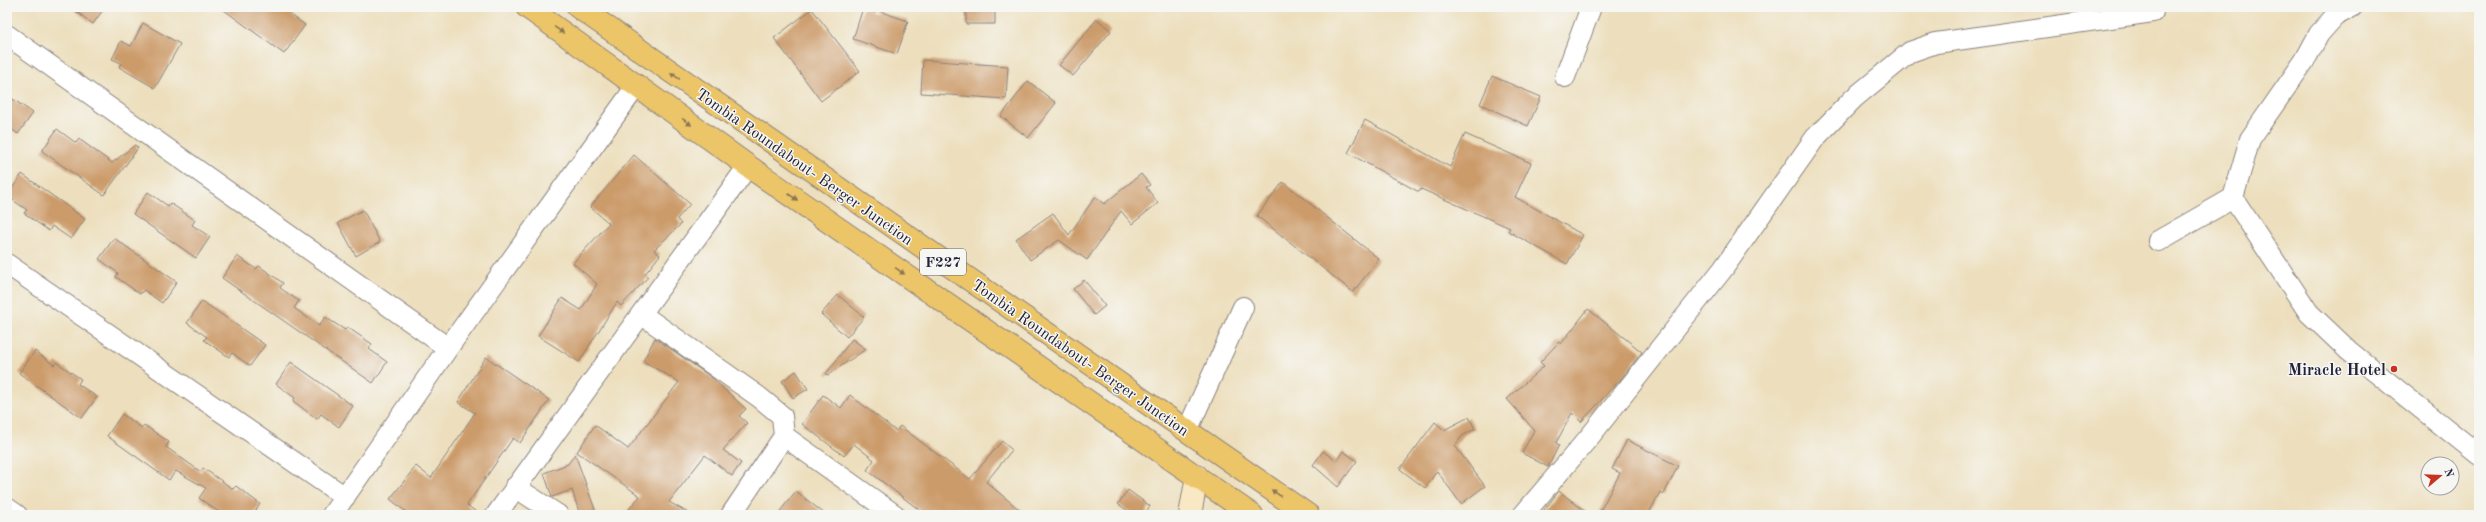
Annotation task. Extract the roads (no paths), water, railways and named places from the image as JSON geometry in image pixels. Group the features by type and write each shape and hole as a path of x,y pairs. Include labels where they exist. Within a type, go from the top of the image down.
{"main road":[{"name":"Tombia Roundabout- Berger Junction","path":"527,7 748,166 1252,515"},
{"name":"Tombia Roundabout- Berger Junction","path":"578,7 1308,515"}],"street":[{"path":"1565,77 1591,7"},
{"path":"2158,241 2233,198 2250,139 2304,60 2319,34 2335,16 2352,7"},
{"path":"1523,515 1591,435 1723,269 1815,138 1854,98 1910,52 1936,43 2153,12"},
{"path":"7,35 448,348"},
{"path":"332,515 448,348 637,85"},
{"path":"496,515 748,166"},
{"path":"2233,198 2309,313 2349,351 2479,454"},
{"path":"7,264 345,497"},
{"path":"1187,431 1243,307"},
{"path":"641,314 759,397 782,416 784,436 731,515"},
{"path":"784,436 895,515"},
{"path":"1190,515 1197,476"},
{"path":"515,487 558,515"},
{"path":"7,508 18,515"}],"place":[{"name":"Miracle Hotel","path":"2394,369"}]}
